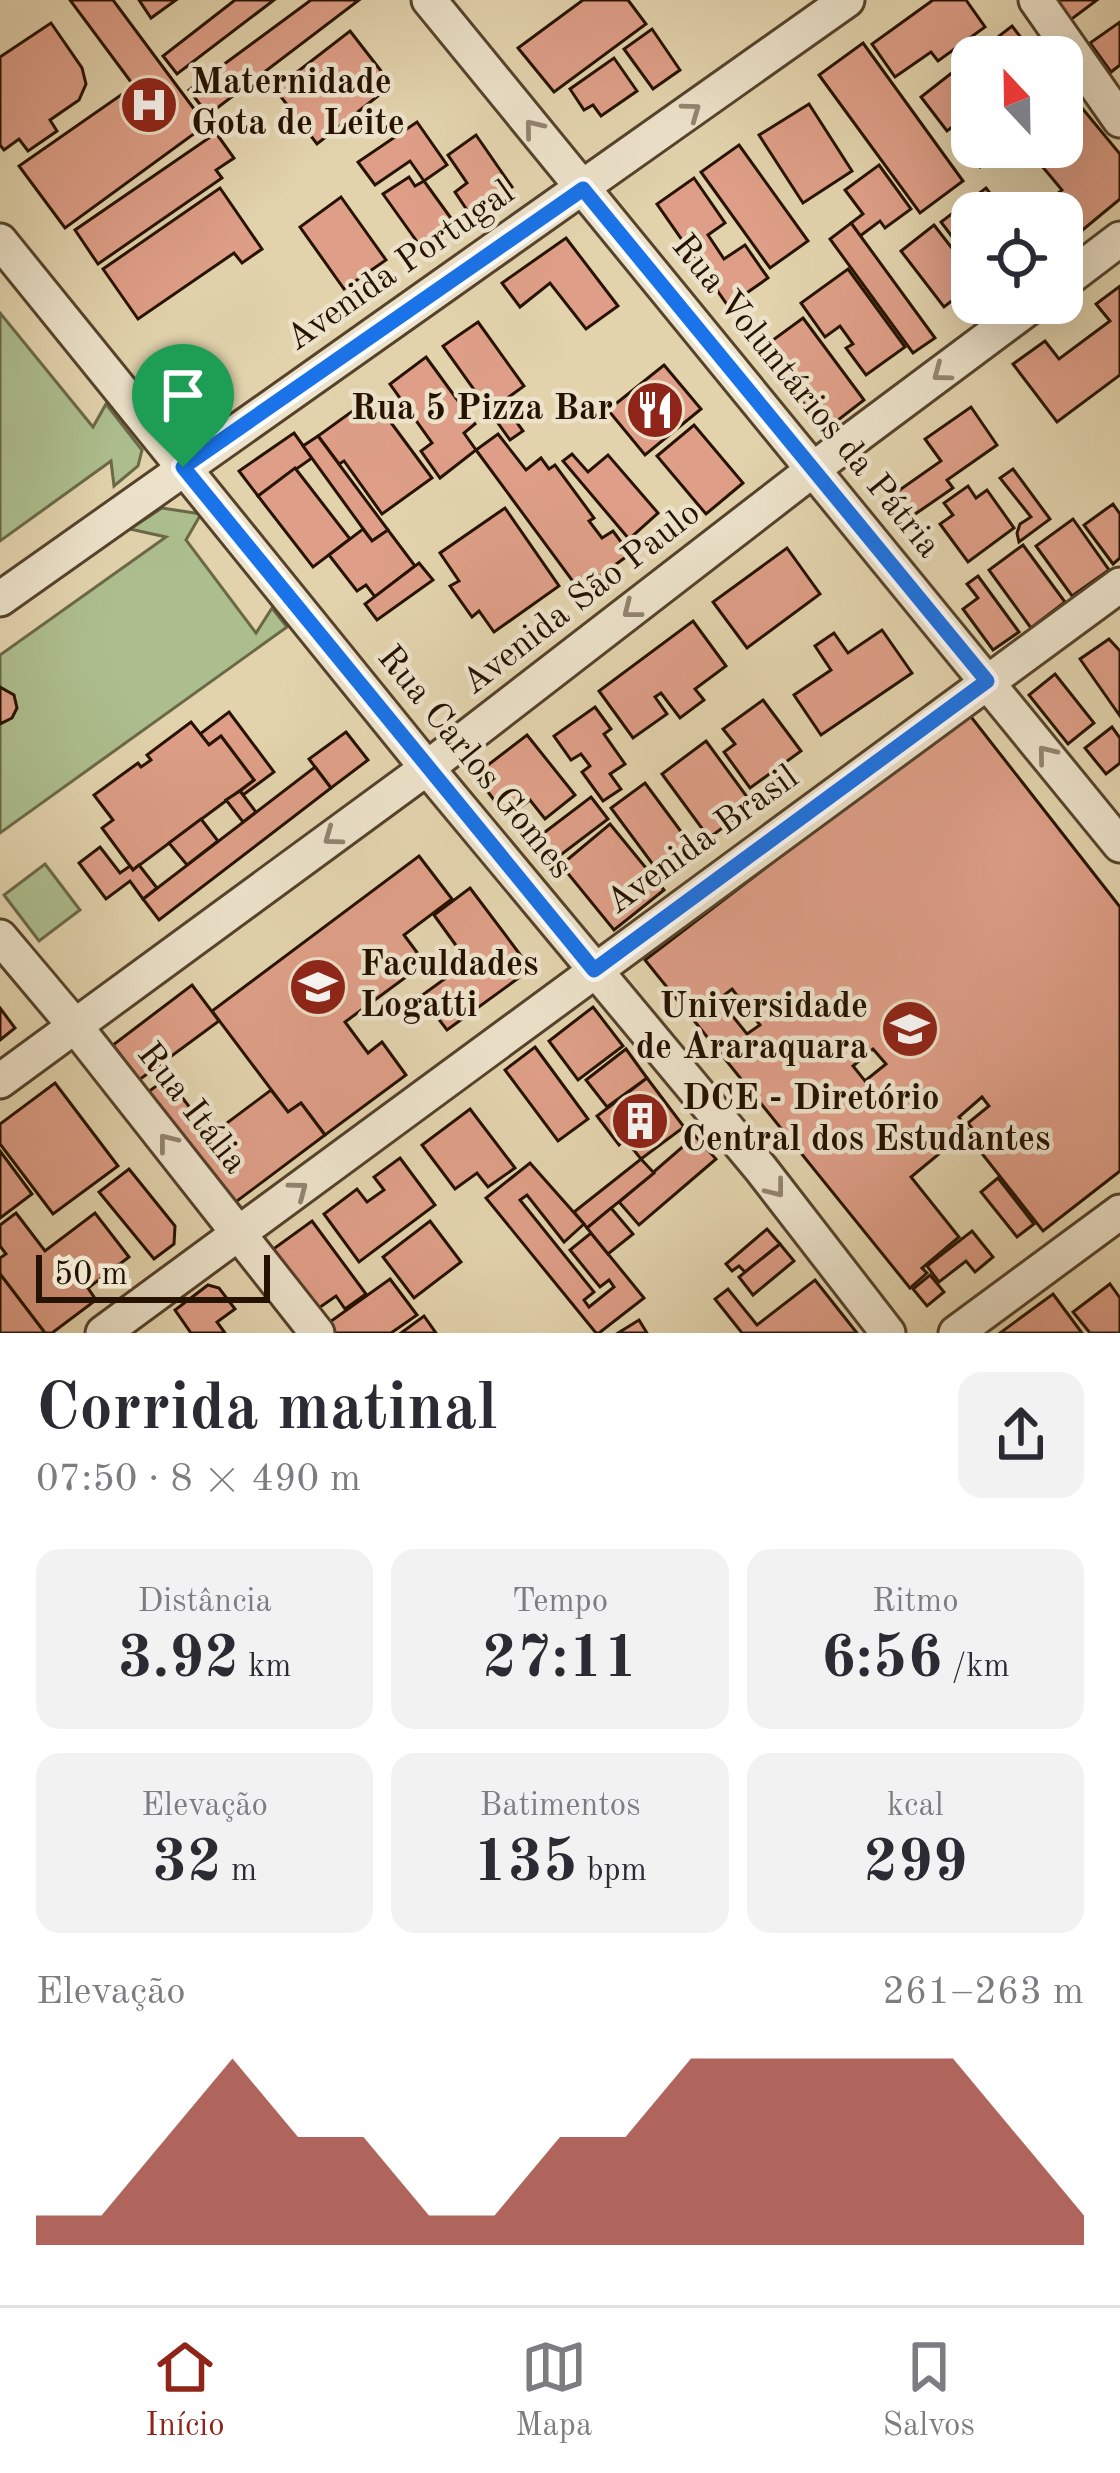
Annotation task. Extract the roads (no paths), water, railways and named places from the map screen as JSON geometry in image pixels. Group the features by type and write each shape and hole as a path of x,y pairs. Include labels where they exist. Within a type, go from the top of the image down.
{"street":[{"name":"Rua Voluntários da Pátria","path":"429,0 1120,845"},
{"name":"Avenida Portugal","path":"0,599 847,0"},
{"path":"1036,0 1120,120"},
{"path":"1083,267 1120,239"},
{"name":"Rua Carlos Gomes","path":"0,241 427,768 761,1169 889,1333"},
{"name":"Avenida São Paulo","path":"0,1081 427,768 1007,324"},
{"name":"Avenida Brasil","path":"103,1333 1120,585"},
{"name":"Rua Itália","path":"0,937 317,1333"},
{"path":"956,1333 1120,1212"}],"place":[{"name":"Maternidade Gota de Leite","path":"149,105"},
{"name":"Rua 5 Pizza Bar","path":"655,410"},
{"name":"Faculdades Logatti","path":"318,987"},
{"name":"Universidade de Araraquara","path":"910,1029"},
{"name":"DCE - Diretório Central dos Estudantes","path":"640,1121"}]}
